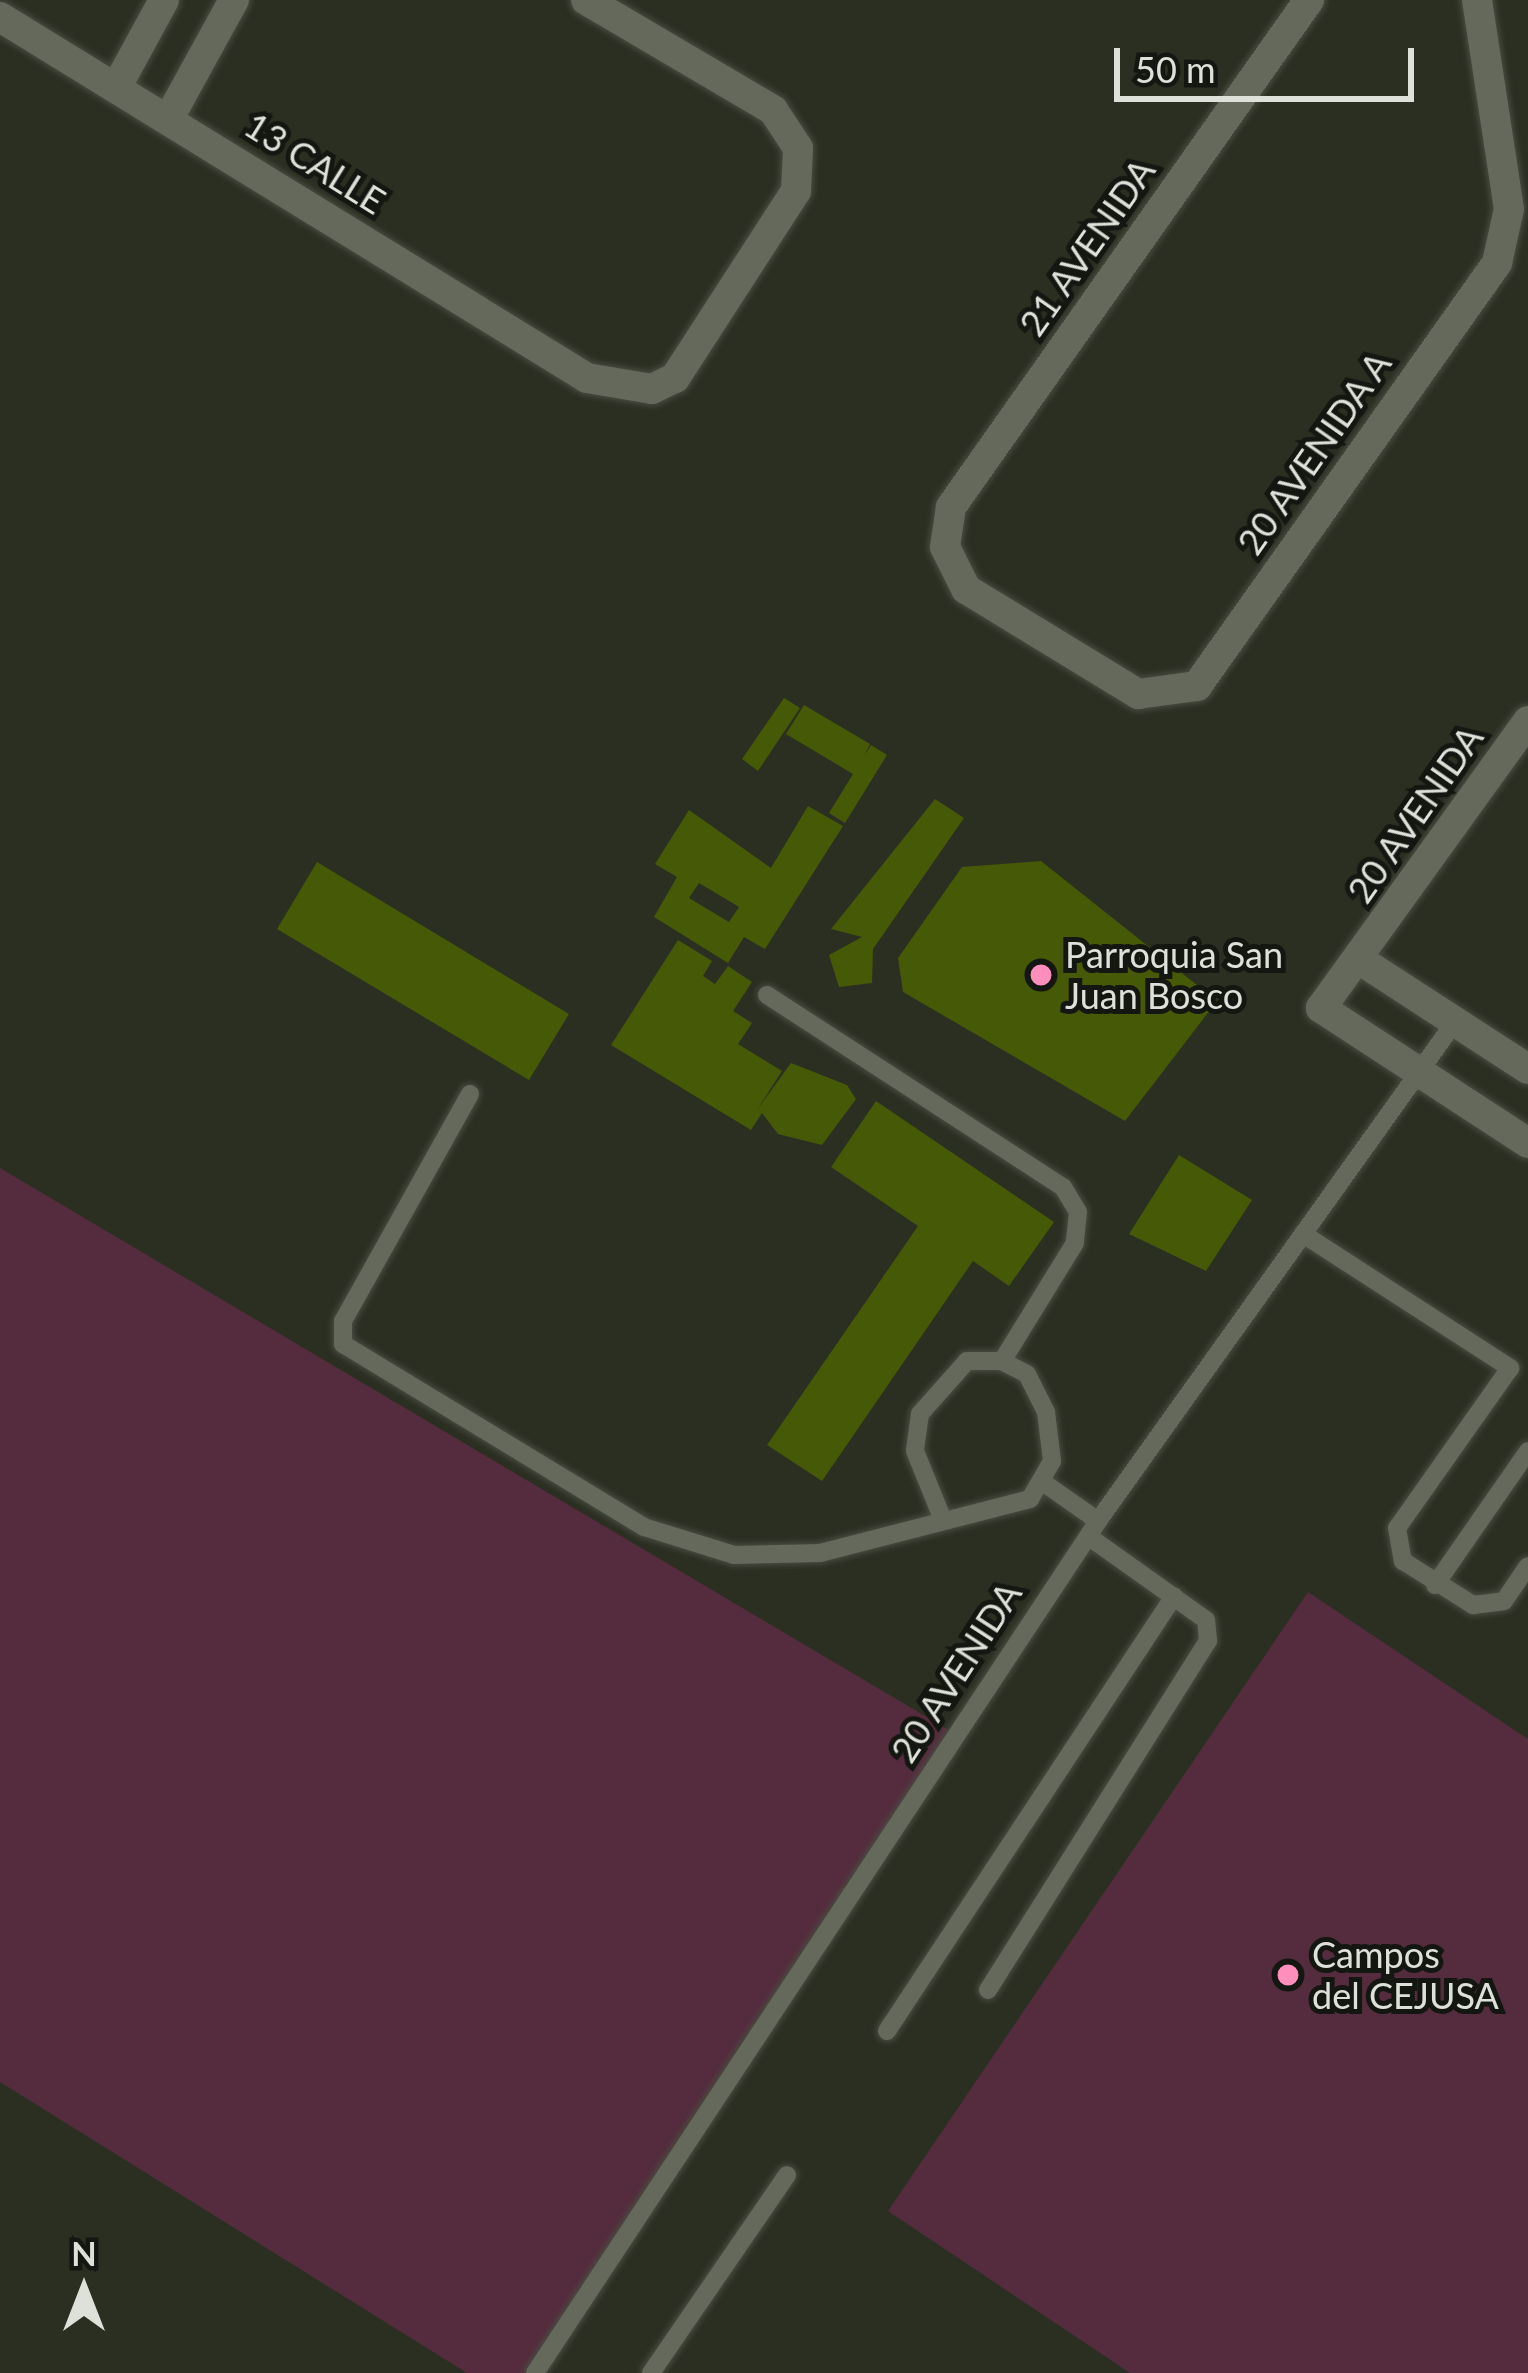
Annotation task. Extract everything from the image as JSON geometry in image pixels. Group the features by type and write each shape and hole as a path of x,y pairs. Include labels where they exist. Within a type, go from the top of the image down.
{"street":[{"path":"116,88 164,0"},
{"path":"169,118 234,0"},
{"name":"13 CALLE","path":"0,17 587,378 636,390 675,378 796,191 793,133 742,91 586,0"},
{"name":"21 AVENIDA","path":"1167,698 1138,694 966,589 945,547 951,507 1310,0"},
{"name":"20 AVENIDA A","path":"1167,698 1197,686 1508,236 1477,0"},
{"name":"20 AVENIDA","path":"1420,1072 1321,1008 1528,721"},
{"path":"1360,960 1528,1069"},
{"path":"1420,1072 1528,1143"}],"lane":[{"path":"767,995 1064,1186 1078,1212 1075,1244 1002,1361"},
{"name":"20 AVENIDA","path":"536,2373 1094,1529 1454,1023"},
{"path":"470,1094 343,1321 343,1344 644,1527 734,1555 820,1553 943,1520 1002,1512 1044,1483"},
{"path":"1303,1234 1528,1381"},
{"path":"943,1520 915,1451 920,1414 967,1361 1002,1361 1027,1374 1046,1412 1044,1483 1206,1619 1208,1641 988,1990"},
{"path":"1510,1368 1397,1528 1403,1561 1473,1605 1504,1601 1528,1566"},
{"path":"1436,1585 1528,1451"},
{"path":"887,2031 1174,1596"},
{"path":"651,2373 788,2175"}],"shaded area":[{"path":"0,1168 957,1735 535,2373 467,2373 0,2082"},
{"name":"Campos del CEJUSA","path":"1308,1592 1528,1739 1528,2373 1130,2373 888,2211"}],"building":[{"path":"784,698 800,708 758,771 742,759"},
{"path":"804,705 870,744 865,755 871,745 887,755 845,823 829,813 853,774 786,734"},
{"path":"935,799 964,818 873,949 872,983 839,987 829,955 862,937 831,929"},
{"path":"808,806 843,826 765,949 744,937 728,963 654,917 677,877 655,864 689,810 771,868","holes":["699,883 739,907 729,922 689,898"]},
{"name":"Parroquia San Juan Bosco","path":"1041,861 1217,1001 1125,1121 903,992 898,958 962,867"},
{"path":"317,862 569,1014 529,1080 277,929"},
{"path":"678,940 712,961 703,976 715,984 728,966 752,982 733,1011 752,1023 738,1044 782,1071 757,1110 791,1063 847,1085 856,1099 822,1145 778,1134 762,1113 751,1130 611,1045"},
{"path":"876,1101 1054,1222 1009,1286 973,1261 822,1481 767,1445 918,1226 831,1167"},
{"path":"1179,1155 1252,1200 1206,1271 1129,1234"}],"place":[{"name":"Parroquia San Juan Bosco","path":"1041,975"},
{"name":"Campos del CEJUSA","path":"1288,1975"}]}
